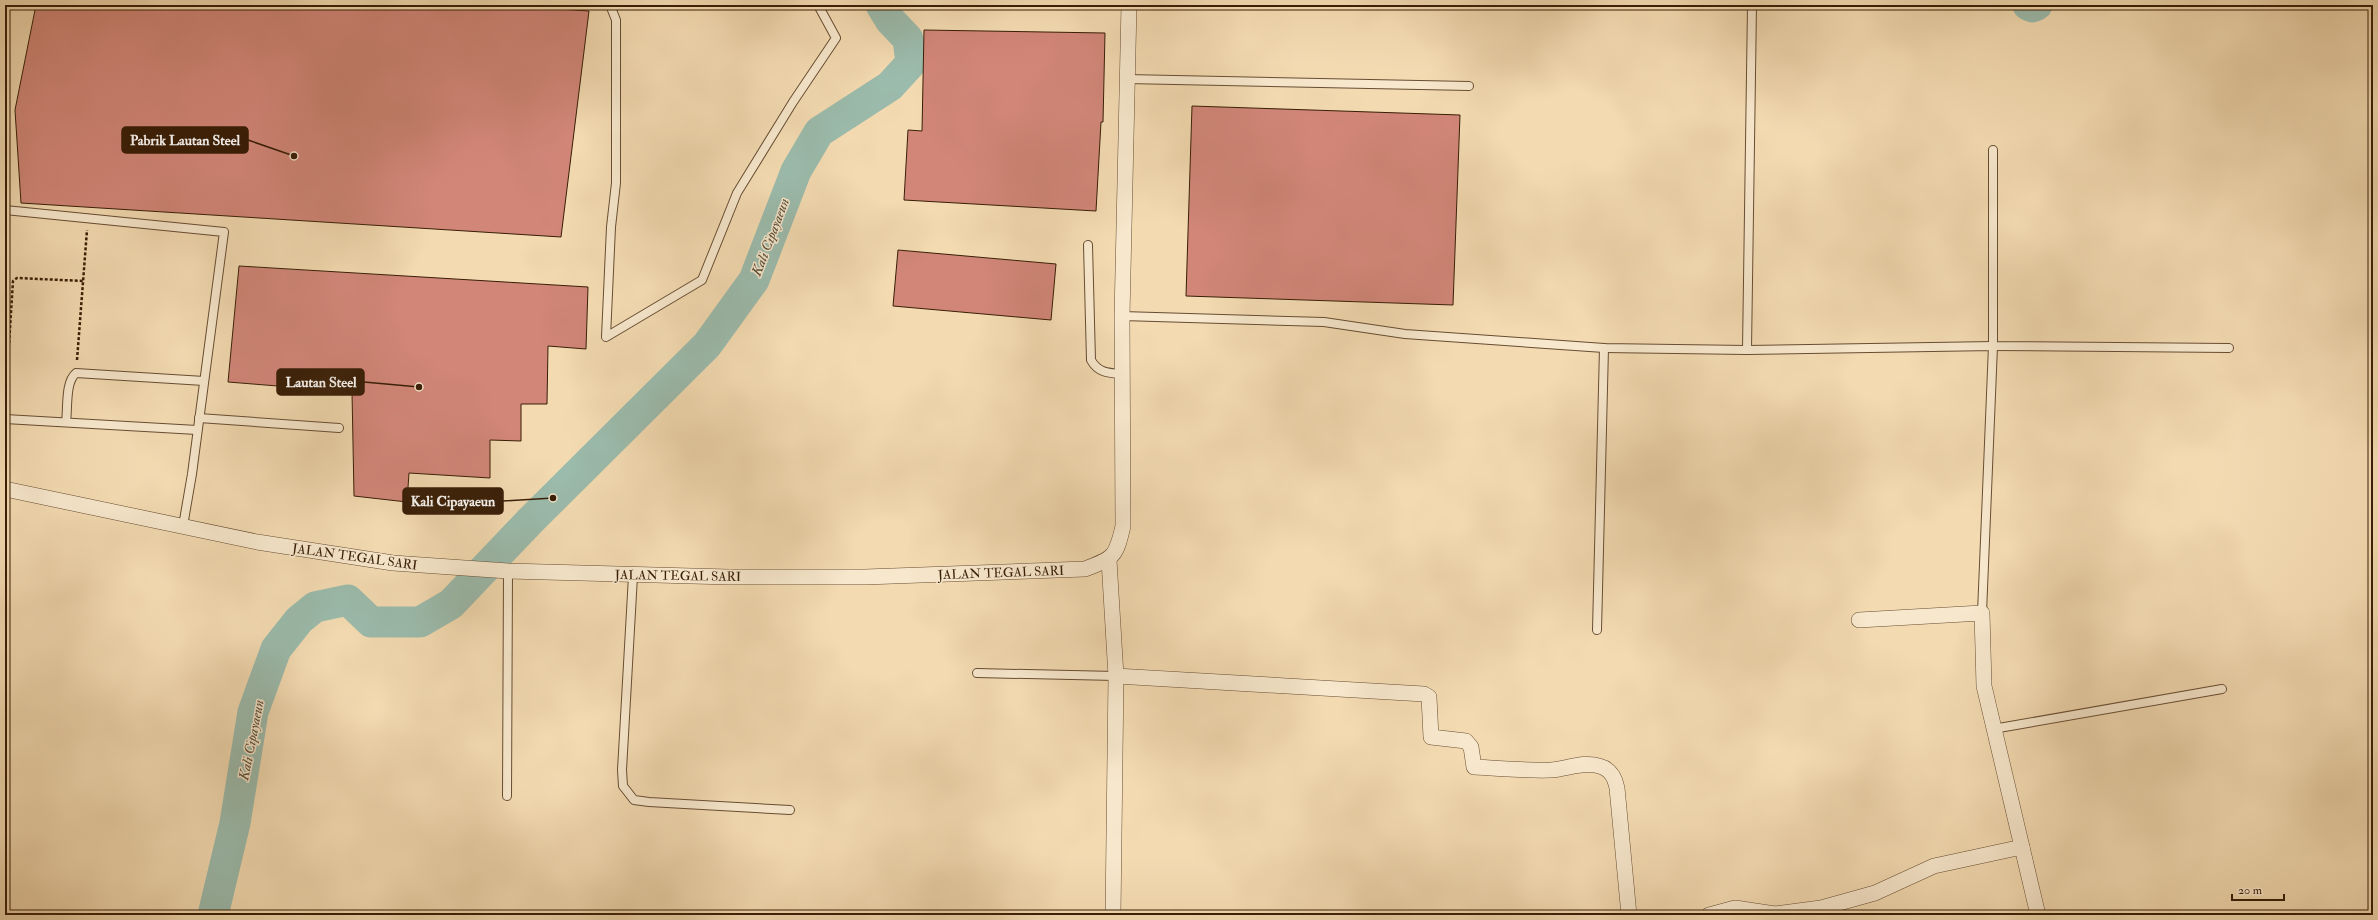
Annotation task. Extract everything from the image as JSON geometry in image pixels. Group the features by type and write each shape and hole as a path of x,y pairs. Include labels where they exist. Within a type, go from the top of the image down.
{"street":[{"path":"1113,915 1116,676 1109,560 1119,544 1123,526 1122,316 1126,79 1129,5"},
{"name":"JALAN TEGAL SARI","path":"6,492 183,526 257,542 393,563 501,571 633,576 880,576 1085,569 1109,560"},
{"path":"1859,620 1982,614 1984,686 2038,915"},
{"path":"1116,676 1424,694 1429,697 1431,708 1431,738 1466,742 1471,747 1474,766 1530,770 1572,768 1589,764 1600,766 1614,777 1617,788 1629,915"},
{"path":"1709,915 1735,908 1775,914 1821,908 1875,893 1934,866 2022,846"}],"lane":[{"path":"610,5 616,20 616,183 611,227 606,337 702,280 737,192 793,102 836,38 818,5"},
{"path":"1747,350 1752,5"},
{"path":"1126,79 1469,86"},
{"path":"1982,614 1993,346 1993,150"},
{"path":"5,210 224,232 183,526"},
{"path":"1088,245 1091,360 1095,367 1105,373 1122,374"},
{"path":"1122,316 1324,322 1405,334 1604,348 1747,350 1993,346 2230,348"},
{"path":"1597,630 1604,348"},
{"path":"66,422 70,385 72,376 76,373 204,381"},
{"path":"199,418 339,428"},
{"path":"5,419 197,430"},
{"path":"501,571 507,796"},
{"path":"633,576 622,770 623,786 634,800 790,810"},
{"path":"977,673 1116,676"},
{"path":"1993,729 2222,689"}],"path":[{"path":"76,373 88,218"},
{"path":"5,410 13,281 18,278 25,278 84,281"}],"building":[{"path":"36,5 502,5 589,11 561,237 21,203 15,110"},
{"path":"924,30 1105,33 1103,122 1101,122 1096,211 904,200 908,130 922,131"},
{"path":"1192,106 1460,115 1453,305 1186,296"},
{"path":"898,250 1056,264 1051,320 893,306"},
{"path":"239,266 588,287 586,349 548,346 547,404 521,404 521,441 490,440 490,478 409,473 407,502 354,496 352,392 228,382"}],"waterway":[{"name":"Kali Cipayaeun","path":"213,915 235,823 253,712 276,649 299,620 315,607 348,600 371,622 420,622 451,604 530,521 707,345 754,280 796,171 819,132 890,86 911,63 908,39 890,20 881,5"},
{"path":"2028,5 2032,7 2037,5"}],"place":[{"name":"Pabrik Lautan Steel","path":"294,156"},
{"name":"Lautan Steel","path":"419,387"},
{"name":"Kali Cipayaeun","path":"553,498"}]}
